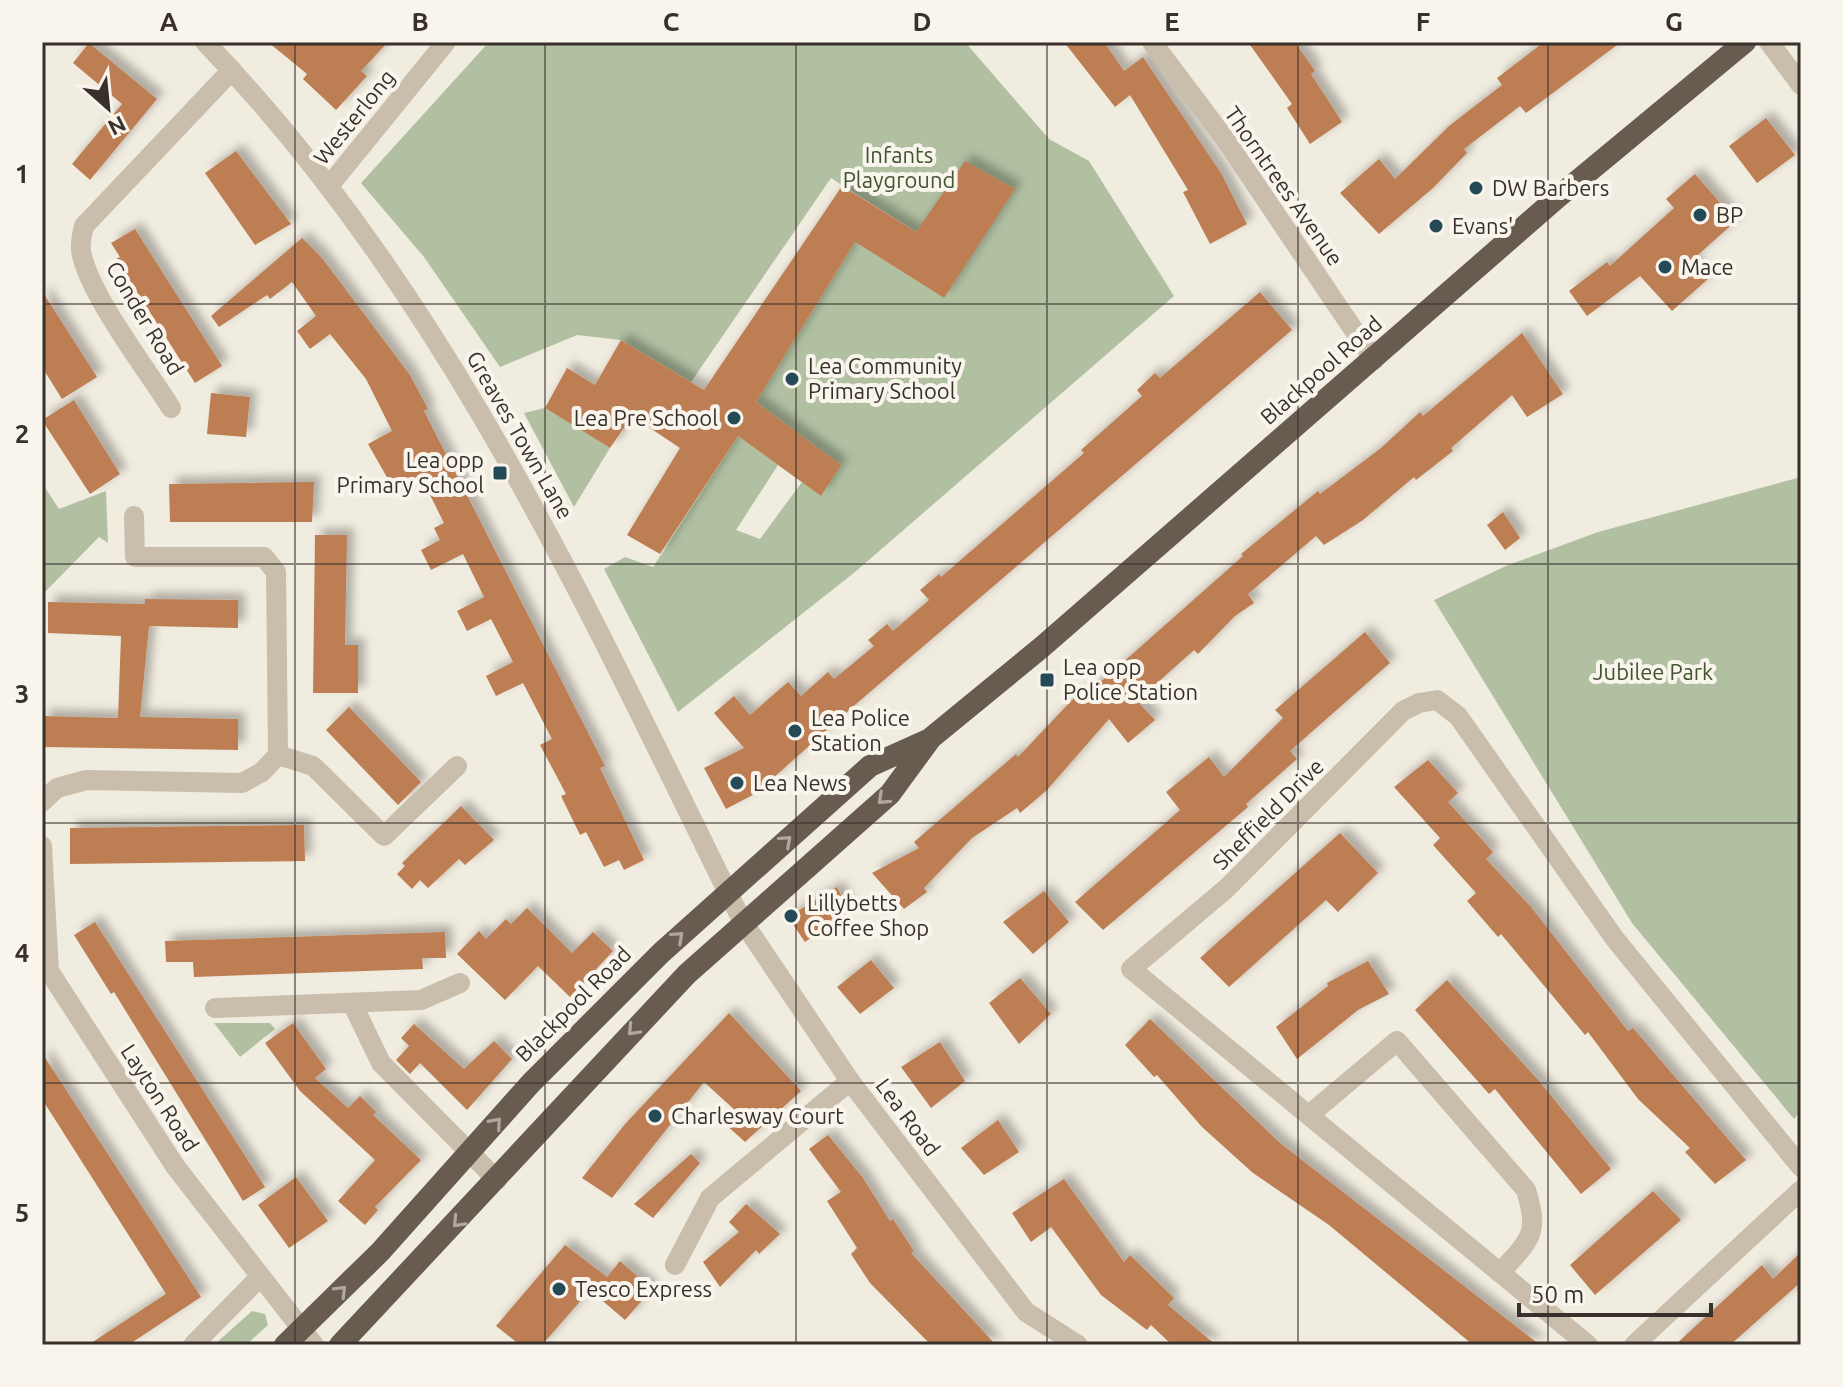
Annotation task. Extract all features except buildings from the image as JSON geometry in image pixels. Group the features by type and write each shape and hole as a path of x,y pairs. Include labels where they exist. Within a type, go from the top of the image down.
{"highway":[{"name":"Blackpool Road","path":"340,1345 497,1180 612,1052 743,922 890,794 931,738 1374,360 1558,197 1745,42"},
{"name":"Blackpool Road","path":"300,1340 531,1083 661,953 870,766 931,738"}],"street":[{"name":"Greaves Town Lane","path":"205,42 329,186 454,366 553,541 728,893"},
{"name":"Westerlong","path":"329,186 446,42"},
{"name":"Thorntrees Avenue","path":"1152,42 1225,139 1374,360"},
{"path":"1769,42 1801,85"},
{"name":"Conder Road","path":"171,408 100,296 80,246 84,226 232,70"},
{"path":"42,802 57,788 86,780 242,783 262,772 278,755 276,572 264,557 135,557 134,516"},
{"name":"Sheffield Drive","path":"1588,1345 1131,969 1227,888 1403,711 1437,700 1458,716 1615,939 1801,1167"},
{"path":"278,755 313,766 384,836 457,766"},
{"name":"Layton Road","path":"42,846 46,973 175,1166 259,1278 300,1340"},
{"name":"Lea Road","path":"728,893 743,922 850,1081 1026,1312 1078,1345"},
{"path":"215,1008 421,1000 460,983"},
{"path":"352,1003 381,1063 497,1180"},
{"path":"1309,1115 1397,1041 1526,1190 1536,1220 1526,1244 1500,1273"},
{"path":"675,1265 710,1198 850,1081"},
{"path":"1634,1345 1801,1190"},
{"path":"193,1345 259,1278"}],"green space":[{"name":"Lea Community Primary School","path":"489,42 965,42 1049,139 1089,161 1174,296 855,572 678,712 604,569 625,557 653,567 738,436 778,465 736,530 760,539 802,482 821,496 840,465 756,402 855,242 944,298 916,232 831,178 691,382 621,340 577,335 500,367 424,257 361,183"},
{"path":"545,408 610,448 574,507 524,413"},
{"name":"Jubilee Park","path":"1801,477 1801,1111 1794,1119 1632,923 1434,600 1506,566 1598,532"},
{"path":"42,483 59,509 106,491 108,543 99,537 42,595"},
{"path":"214,1023 270,1023 275,1029 240,1057"},
{"path":"252,1311 265,1314 268,1325 246,1345 214,1345"}],"place":[{"name":"DW Barbers","path":"1476,188"},
{"name":"BP","path":"1700,215"},
{"name":"Evans'","path":"1436,226"},
{"name":"Mace","path":"1665,267"},
{"name":"Lea Community Primary School","path":"792,379"},
{"name":"Lea Pre School","path":"734,418"},
{"name":"Lea opp Primary School","path":"500,473"},
{"name":"Lea opp Police Station","path":"1047,680"},
{"name":"Lea Police Station","path":"795,731"},
{"name":"Lea News","path":"737,783"},
{"name":"Lillybetts Coffee Shop","path":"791,916"},
{"name":"Charlesway Court","path":"655,1116"},
{"name":"Tesco Express","path":"559,1289"}],"park label":[{"name":"Infants Playground","path":"899,168"}]}
